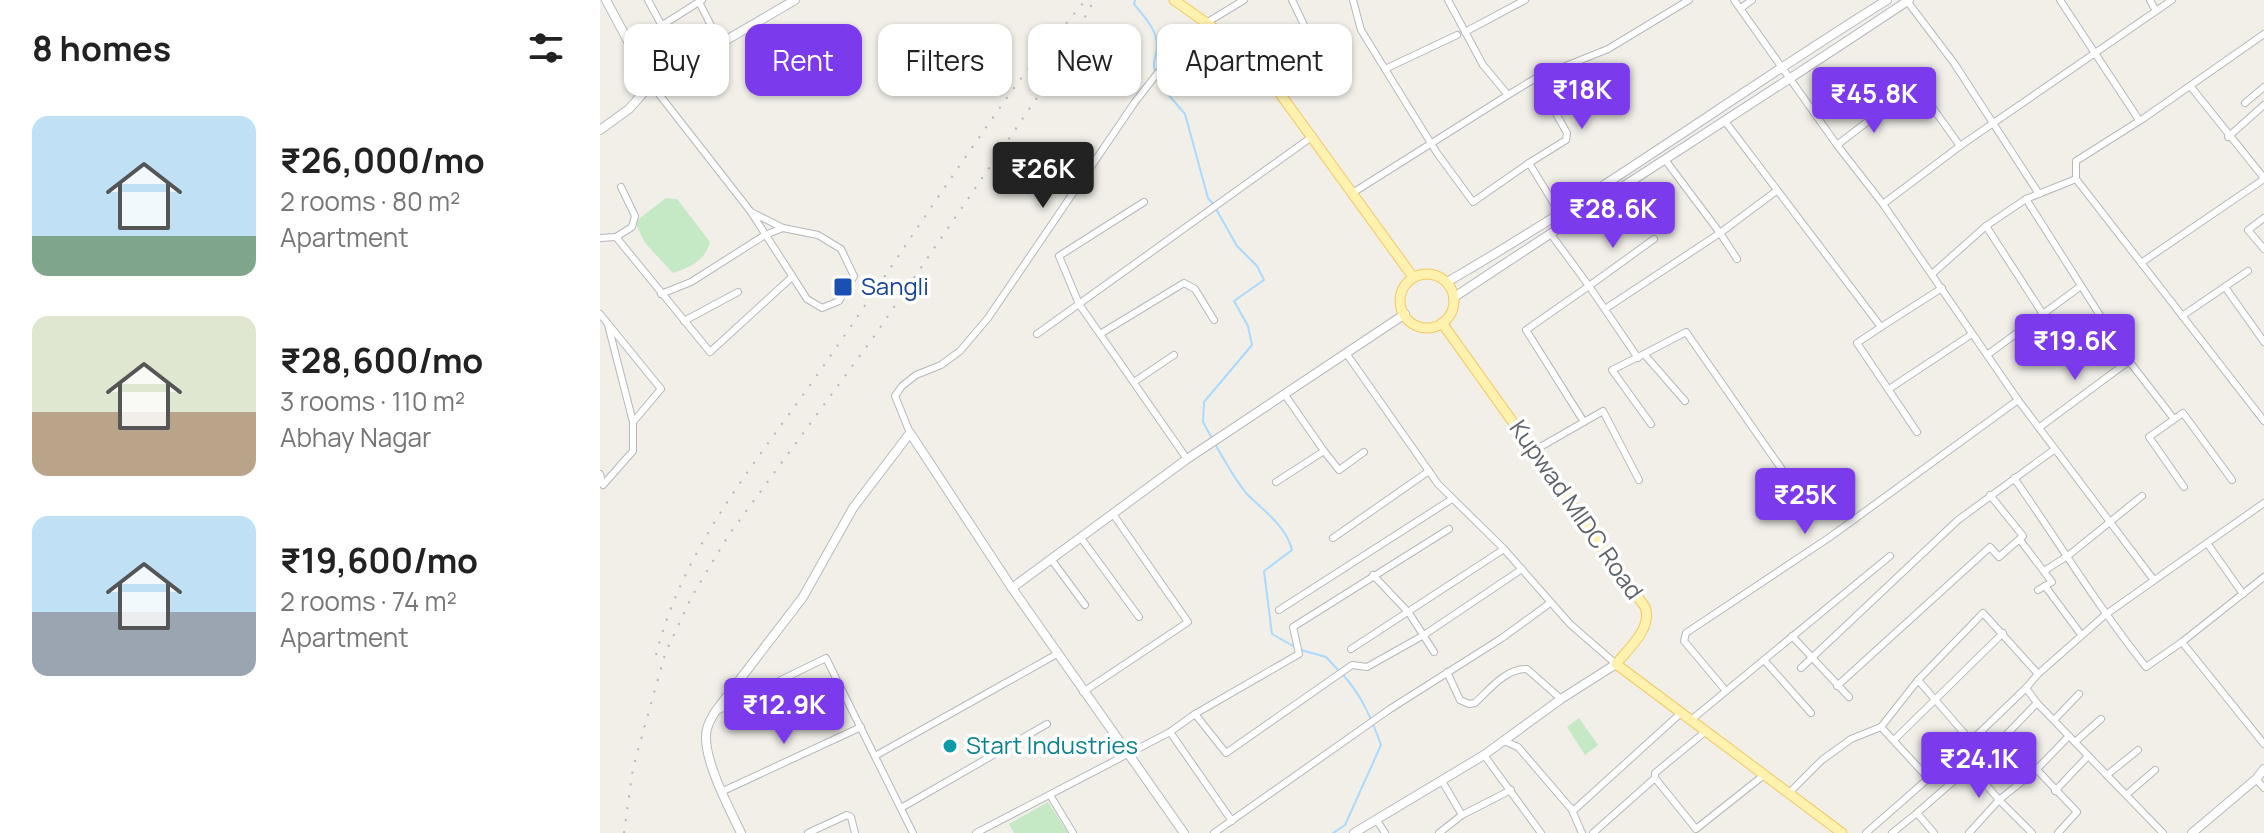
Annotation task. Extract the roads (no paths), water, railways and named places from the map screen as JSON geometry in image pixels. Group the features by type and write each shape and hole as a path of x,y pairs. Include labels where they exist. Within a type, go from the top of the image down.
{"main road":[{"path":"606,0 624,32"},
{"path":"729,40 794,0"},
{"path":"1174,0 1257,64 1283,95 1413,277"},
{"path":"1447,282 1518,242 1559,212 1720,111 1783,65 1887,0"},
{"path":"1453,298 1908,1"},
{"path":"604,128 640,96"},
{"path":"1429,273 1447,282 1453,298 1452,310 1442,323 1427,328 1406,319 1399,304 1400,296 1402,288 1413,277 1429,273"},
{"path":"1012,588 1187,459 1405,314"},
{"name":"Kupwad MIDC Road","path":"1442,323 1648,613 1645,627 1616,664"},
{"path":"741,833 711,764 705,732 715,712 803,597 853,508 910,433 1083,692 1184,833"},
{"path":"1354,833 1484,755 1561,699 1616,664 1842,833"},
{"path":"2194,832 2264,769"}],"street":[{"path":"648,0 661,24"},
{"path":"910,433 895,396 902,386 960,351 988,318 1135,102 1178,47 1206,23 1244,0"},
{"path":"1292,0 1304,24"},
{"path":"1353,0 1361,30 1430,144 1473,202 1566,140 1568,136 1536,78"},
{"path":"1448,0 1461,33 1508,95"},
{"path":"1385,69 1525,0"},
{"path":"1354,192 1536,78 1608,49 1689,0"},
{"path":"1734,0 1883,204 2018,400 2153,579"},
{"path":"1741,8 1752,0"},
{"path":"2060,0 2139,120"},
{"path":"2150,0 2156,11"},
{"path":"1883,204 2093,52 2172,0"},
{"path":"665,24 700,1 711,24"},
{"path":"1908,1 1954,63 2039,194"},
{"path":"2262,415 2076,179 2076,161 2191,87 2264,34"},
{"path":"2141,263 2264,178 2228,137 2191,87"},
{"path":"2245,103 2264,87"},
{"path":"660,96 751,212 807,299 822,308 839,301 854,276 841,249 818,235 783,228 751,212"},
{"path":"1925,97 1960,146"},
{"path":"1837,145 1893,102"},
{"path":"2228,137 2264,105"},
{"path":"600,118 604,128"},
{"path":"1724,120 1881,327"},
{"path":"1037,334 1313,136"},
{"path":"1666,161 1737,259"},
{"path":"1529,163 1559,212"},
{"path":"1932,274 1986,226 2026,199 2076,179"},
{"path":"600,238 616,237 632,227 635,216 621,187"},
{"path":"1605,309 1720,233 1775,192"},
{"path":"2026,199 2129,361 2174,419"},
{"path":"1144,202 1059,256 1079,304 1187,459"},
{"path":"2264,218 2248,230 2264,249"},
{"path":"1986,226 2074,362"},
{"path":"661,294 691,282 765,235 783,228"},
{"path":"1550,233 1641,356 1685,401"},
{"path":"616,237 710,352 792,277"},
{"path":"1584,422 1526,330 1654,239"},
{"path":"2182,316 2248,271"},
{"path":"1100,334 1184,283 1195,289 1214,320"},
{"path":"1987,355 2081,286"},
{"path":"2225,287 2264,342"},
{"path":"1917,432 1857,343 1942,288"},
{"path":"684,321 738,292"},
{"path":"600,314 661,389 633,422"},
{"path":"602,486 633,451 633,422 607,322"},
{"path":"1651,424 1612,370 1686,332 1797,491"},
{"path":"1889,389 1972,334"},
{"path":"1346,353 1452,499 1504,549 1570,624 1616,664"},
{"path":"1134,382 1174,355"},
{"path":"2040,427 2129,361"},
{"path":"1285,395 1339,470 1364,452"},
{"path":"1726,691 1684,641 1686,633 1830,537 2018,400"},
{"path":"1535,450 1603,411 1639,480"},
{"path":"2184,487 2149,437 2183,413 2232,480"},
{"path":"1801,668 1958,520 2055,449"},
{"path":"1276,482 1324,451"},
{"path":"1333,538 1429,471"},
{"path":"600,474 602,486"},
{"path":"2014,478 2069,555 2105,615 2146,667 2264,577"},
{"path":"1837,686 1990,547 1999,557 2020,540 2023,536 1990,495"},
{"path":"2044,571 2069,555 2142,496"},
{"path":"1279,610 1452,499"},
{"path":"1866,833 1971,741 2038,674 2105,615 2264,503"},
{"path":"1083,692 1188,622 1113,514"},
{"path":"980,832 1170,732 1195,714 1299,654 1293,627 1449,529"},
{"path":"1081,538 1139,617"},
{"path":"2020,540 2052,582 2038,590"},
{"path":"2207,543 2243,594"},
{"path":"1351,649 1504,549"},
{"path":"1691,720 1890,556"},
{"path":"1051,559 1085,605"},
{"path":"1195,714 1226,753 1352,665 1367,667 1424,635 1522,569"},
{"path":"1373,575 1409,613 1434,652"},
{"path":"2045,586 2080,633"},
{"path":"1214,833 1390,709 1502,638 1550,603"},
{"path":"1789,793 1822,760 1842,746 1881,727 1918,680 1983,613 2038,674"},
{"path":"1894,740 2003,633"},
{"path":"1792,636 1849,697"},
{"path":"2182,642 2264,744"},
{"path":"875,756 1057,654"},
{"path":"715,712 826,658 913,833"},
{"path":"1764,660 1811,713"},
{"path":"1447,672 1460,700 1469,704 1475,703 1505,675 1520,668 1527,669 1561,699"},
{"path":"1918,680 1984,756"},
{"path":"2026,688 2163,833"},
{"path":"2054,720 2079,694"},
{"path":"1892,833 1984,756 2037,703"},
{"path":"1571,808 1573,811 1590,797 1682,712"},
{"path":"2075,742 2101,719"},
{"path":"901,808 1047,724"},
{"path":"721,792 861,727"},
{"path":"1881,727 1928,778"},
{"path":"1593,833 1655,778 1655,773 1706,731"},
{"path":"1170,732 1232,821"},
{"path":"2005,736 2077,812 2058,833"},
{"path":"1969,833 1999,800 2035,771 2069,736"},
{"path":"1504,741 1518,747 1571,808 1582,833"},
{"path":"2107,775 2138,750"},
{"path":"1484,755 1541,833"},
{"path":"2055,791 2088,756"},
{"path":"1971,767 2032,833"},
{"path":"2126,795 2155,770"},
{"path":"1655,778 1695,832 1764,774"},
{"path":"2256,779 2264,788"},
{"path":"1442,781 1462,815"},
{"path":"1439,833 1462,815 1511,790"},
{"path":"1050,795 1073,833"},
{"path":"1917,813 1934,833"},
{"path":"808,833 847,815 851,817 855,833"},
{"path":"1376,819 1385,833"}],"waterway":[{"path":"1135,0 1134,4 1155,34 1155,71"},
{"path":"1170,96 1185,114 1208,198 1213,204"},
{"path":"1212,438 1203,422 1204,402 1252,345 1248,326 1234,301 1264,280 1257,266 1237,246 1216,209"},
{"path":"1215,444 1242,488 1274,519 1289,542 1292,550 1264,571 1272,634 1295,647"},
{"path":"1301,650 1326,657 1339,671"},
{"path":"1333,833 1345,825 1381,745 1366,709 1344,676"}],"railway":[{"path":"624,833 633,768 665,654 691,598 728,536 875,335 1060,64 1094,0"},
{"path":"656,655 686,574 729,499 1013,89 1084,2"}],"place":[{"name":"Sangli","path":"843,287"},
{"name":"Start Industries","path":"950,746"}]}
